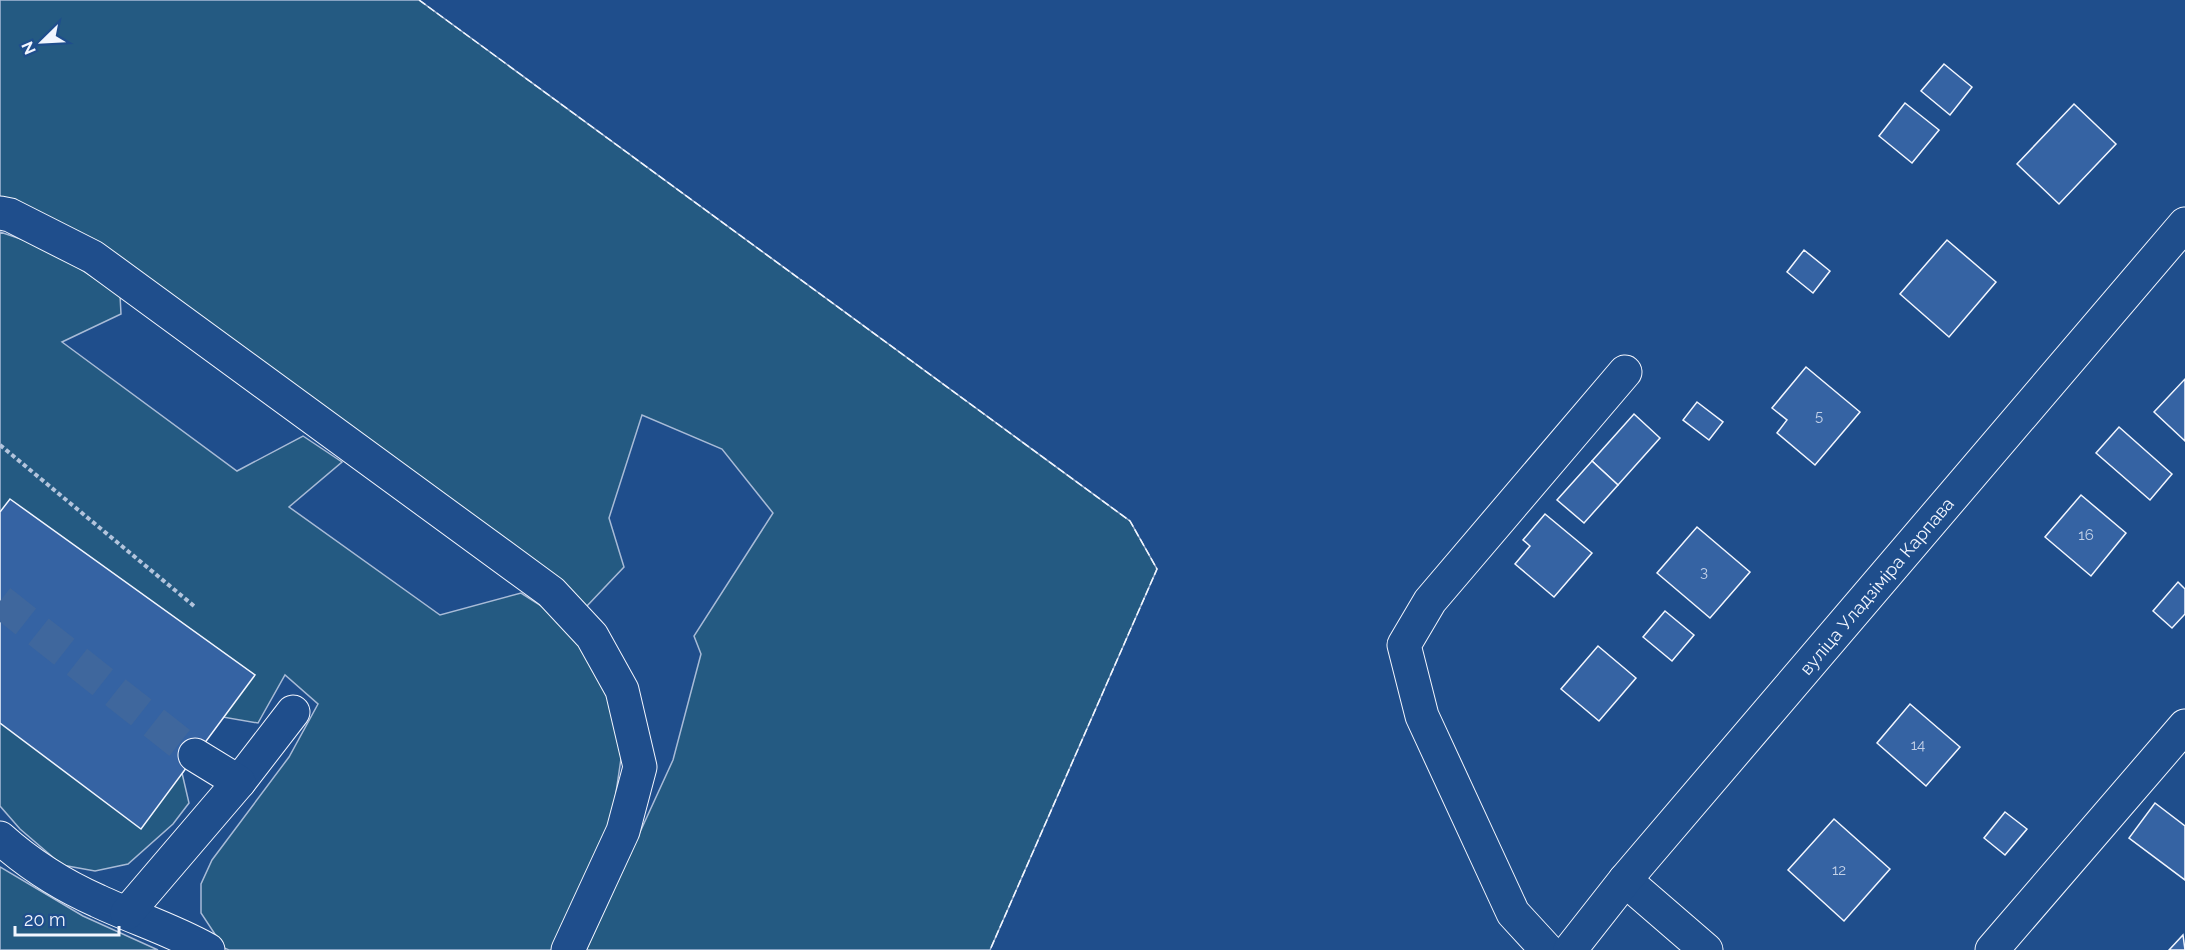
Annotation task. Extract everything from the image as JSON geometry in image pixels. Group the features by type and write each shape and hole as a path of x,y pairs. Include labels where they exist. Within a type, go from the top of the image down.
{"street":[{"path":"0,213 10,215 93,257 551,592 592,636 622,690 640,767 624,831 568,950"},
{"name":"вуліца Уладзіміра Карпава","path":"1570,950 1625,880 2185,224"},
{"path":"1547,950 1513,913 1422,716 1404,645 1430,601 1625,372"},
{"path":"127,914 239,782 293,712"},
{"path":"1992,950 2185,726"},
{"path":"195,755 239,782"},
{"path":"0,838 28,863 96,900 191,940 208,950"},
{"path":"1625,880 1706,950"}],"path":[{"path":"0,445 194,606"}],"shaded area":[{"path":"0,0 419,0 1130,521 1157,569 990,950 586,950 673,760 701,654 694,636 773,513 722,449 642,415 609,518 624,567 586,607 0,203"},
{"path":"0,232 50,249 120,295 121,314 62,342 237,471 303,436 342,462 289,507 440,615 521,593 554,614 603,672 622,752 610,833 554,950 229,950 224,948 201,913 201,884 212,860 289,757 318,704 285,675 258,723 223,717 182,773 189,803 173,824 128,864 95,871 62,865 20,829 0,806"},
{"path":"0,867 83,916 158,950 0,950"}],"building":[{"path":"1944,64 1972,87 1950,115 1921,91"},
{"path":"1905,103 1939,130 1912,163 1879,136"},
{"path":"2074,104 2116,144 2059,204 2017,164"},
{"path":"1947,240 1996,282 1949,337 1900,294"},
{"path":"1804,250 1830,271 1813,293 1787,272"},
{"path":"1806,367 1860,412 1815,465 1777,433 1787,420 1772,408"},
{"path":"2185,379 2185,441 2154,412"},
{"path":"1697,402 1723,422 1709,440 1683,420"},
{"path":"1634,414 1660,438 1618,485 1592,461"},
{"path":"2119,427 2172,474 2150,500 2096,453"},
{"path":"1592,461 1618,485 1584,523 1557,500"},
{"path":"2081,495 2126,533 2091,576 2045,537"},
{"path":"10,499 255,675 141,829 0,723 0,512"},
{"path":"1545,514 1592,553 1554,597 1515,564 1530,546 1523,540"},
{"path":"1697,527 1750,572 1710,618 1657,573"},
{"path":"2178,582 2185,589 2185,614 2172,628 2153,611"},
{"path":"1665,611 1694,635 1672,661 1643,637"},
{"path":"1598,646 1636,678 1599,721 1561,689"},
{"path":"1910,704 1960,747 1926,786 1877,743"},
{"path":"2155,803 2185,826 2185,880 2129,838"},
{"path":"2005,812 2027,829 2005,855 1984,838"},
{"path":"1834,819 1890,869 1844,921 1788,870"},
{"path":"2183,935 2185,950 2169,950"}],"tunnel":[{"path":"0,601 195,755"}],"fence":[{"path":"419,0 1130,521 1157,569 990,950"}]}
